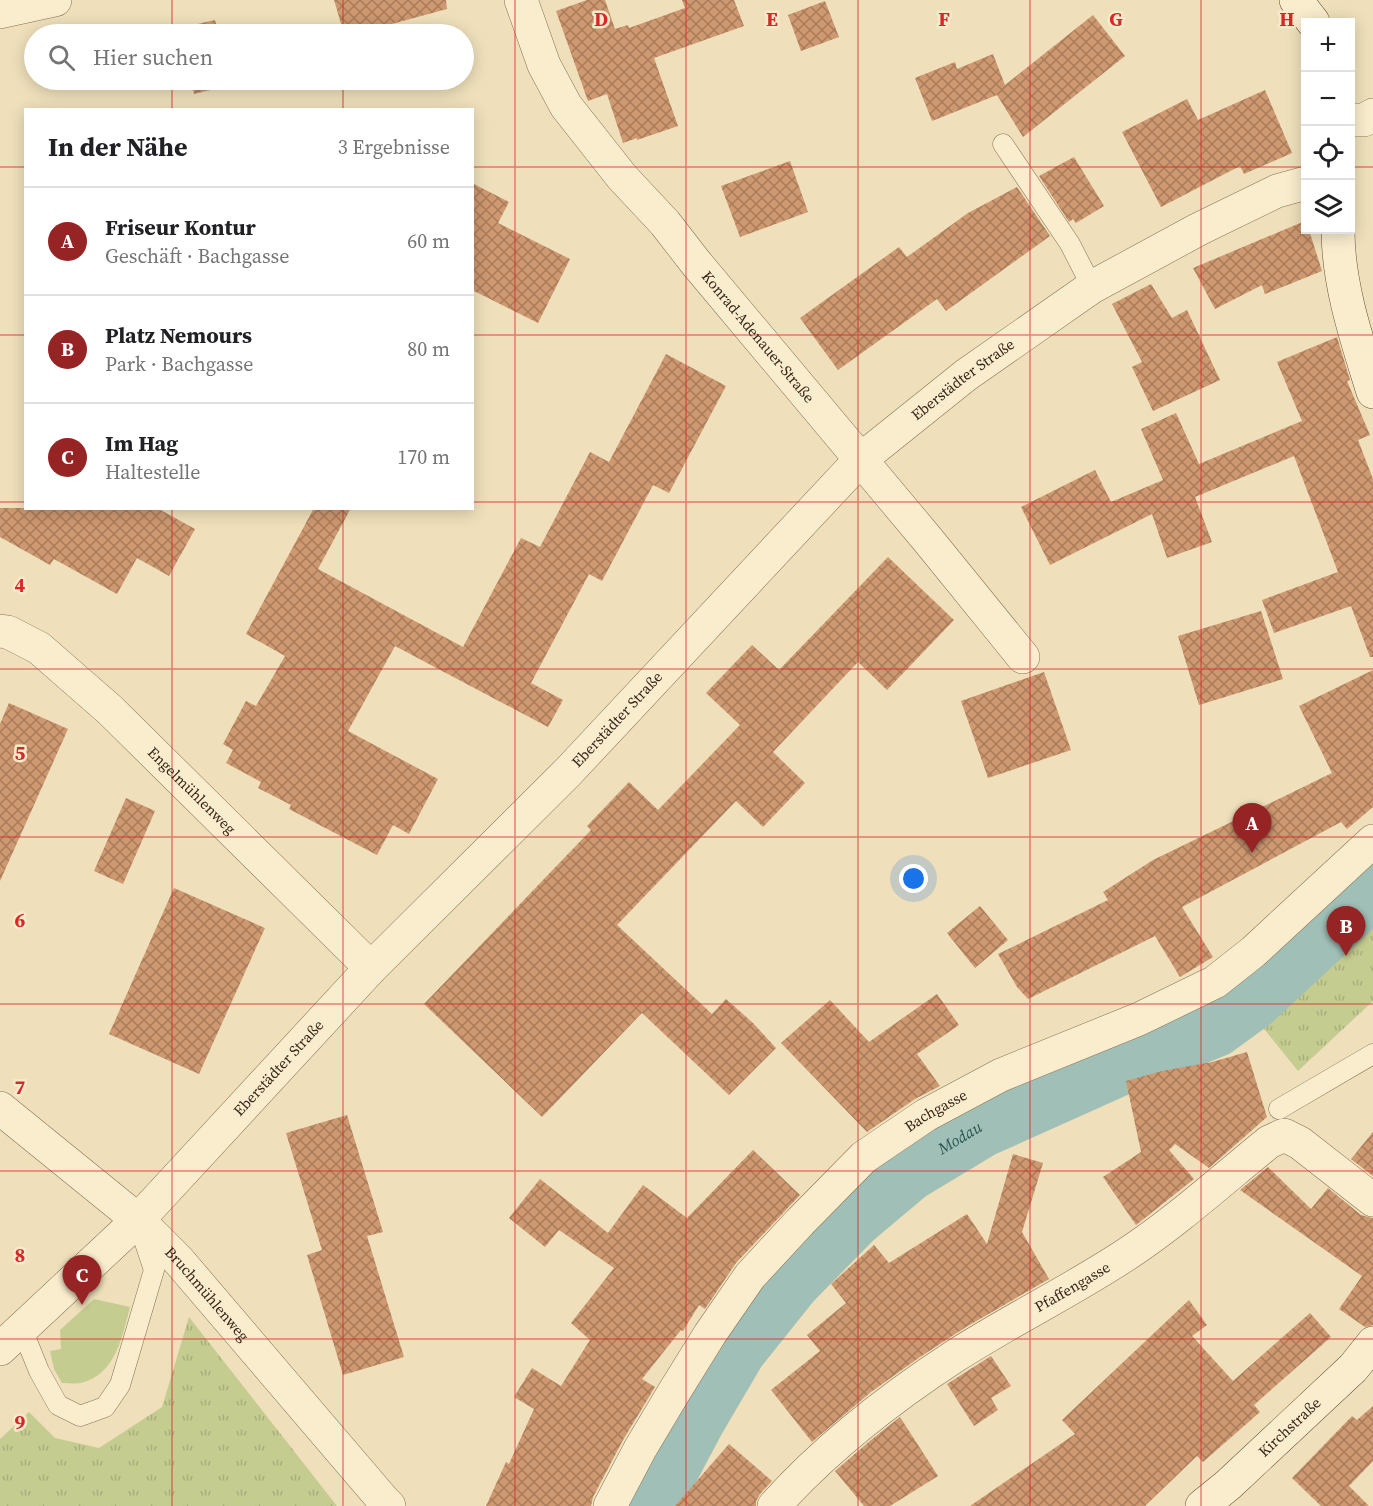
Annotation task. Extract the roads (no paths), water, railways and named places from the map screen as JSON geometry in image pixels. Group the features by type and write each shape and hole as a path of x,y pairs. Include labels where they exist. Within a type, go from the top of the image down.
{"street":[{"path":"0,12 55,0"},
{"name":"Konrad-Adenauer-Straße","path":"521,0 544,65 566,106 622,177 664,223 1023,657"},
{"path":"1296,0 1309,18"},
{"path":"1355,120 1364,120 1373,115"},
{"name":"Eberstädter Straße","path":"11,1339 138,1220 371,968 568,772 860,460 966,375 1092,287 1199,229 1277,191 1301,184"},
{"path":"1338,234 1349,314 1373,392"},
{"name":"Engelmühlenweg","path":"0,631 8,632 39,648 110,710 371,968"},
{"name":"Bachgasse","path":"610,1506 674,1392 750,1276 864,1157 926,1115 1001,1075 1139,1019 1215,982 1253,952 1373,841"},
{"name":"Bruchmühlenweg","path":"0,1108 138,1220 178,1261 389,1506"},
{"name":"Pfaffengasse","path":"774,1506 799,1478 845,1436 898,1395 956,1356 1127,1254 1269,1142 1284,1135 1300,1143 1373,1200"},
{"name":"Kirchstraße","path":"1202,1506 1228,1485 1353,1368 1373,1343"}],"lane":[{"path":"1003,144 1070,244 1092,287"},
{"path":"1279,1109 1373,1054"},
{"path":"11,1339 39,1371 58,1405 80,1416 105,1407 120,1385 154,1269 138,1220"}],"waterway":[{"name":"Modau","path":"646,1506 694,1416 734,1348 790,1278 851,1216 907,1169 980,1125 1114,1065 1213,1025 1250,998 1373,884"}],"place":[{"name":"Friseur Kontur","path":"1252,853"},
{"name":"Platz Nemours","path":"1346,956"},
{"name":"Im Hag","path":"82,1305"}]}
